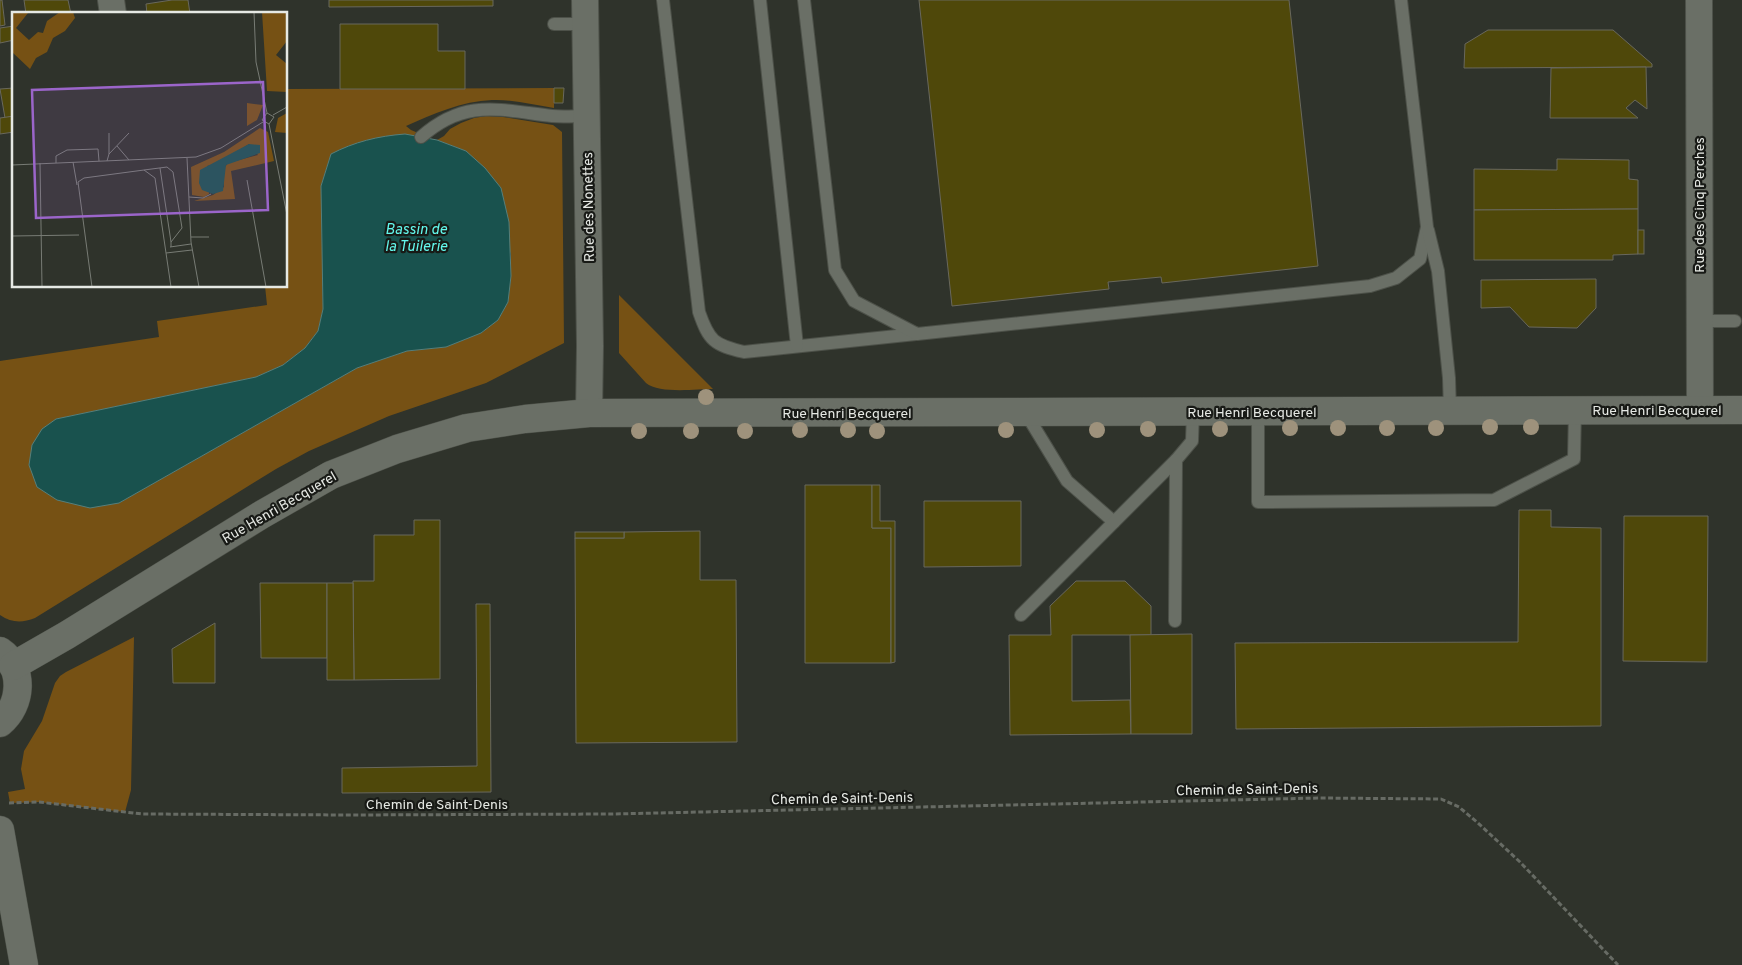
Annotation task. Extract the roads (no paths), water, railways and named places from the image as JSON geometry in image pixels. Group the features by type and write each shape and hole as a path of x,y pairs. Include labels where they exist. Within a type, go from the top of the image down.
{"street":[{"name":"Rue des Cinq Perches","path":"1699,0 1700,410"},
{"name":"Rue des Nonettes","path":"585,12 590,346 589,413"},
{"name":"Rue Henri Becquerel","path":"7,659 67,635 261,515 331,476 397,449 467,428 525,419 589,413 1742,410"},
{"path":"0,723 14,706 18,693 18,679 7,659"},
{"path":"0,830 24,965"}],"lane":[{"path":"663,0 699,312 706,333 723,347 744,352 1370,286 1396,278 1420,259 1427,227"},
{"path":"760,0 797,346"},
{"path":"804,0 835,270 854,301 917,334"},
{"path":"1400,0 1427,227 1438,271 1450,411"},
{"path":"554,24 585,12"},
{"path":"421,137 437,124 463,113 485,108 507,109 554,116 586,116"},
{"path":"1700,321 1734,321"},
{"path":"1258,412 1258,502 1268,502 1494,500 1574,459 1575,410"},
{"path":"1025,412 1067,481 1114,522"},
{"path":"1021,615 1176,460 1192,441 1192,412"},
{"path":"1175,621 1176,460"}],"water":[{"name":"Bassin de la Tuilerie","path":"405,134 437,140 466,151 485,168 501,188 509,222 511,276 508,302 498,320 481,333 446,347 407,351 357,368 119,503 90,508 57,500 37,487 29,465 32,445 42,429 56,419 256,377 283,365 305,348 318,331 323,309 321,186 331,154 366,140"}]}
